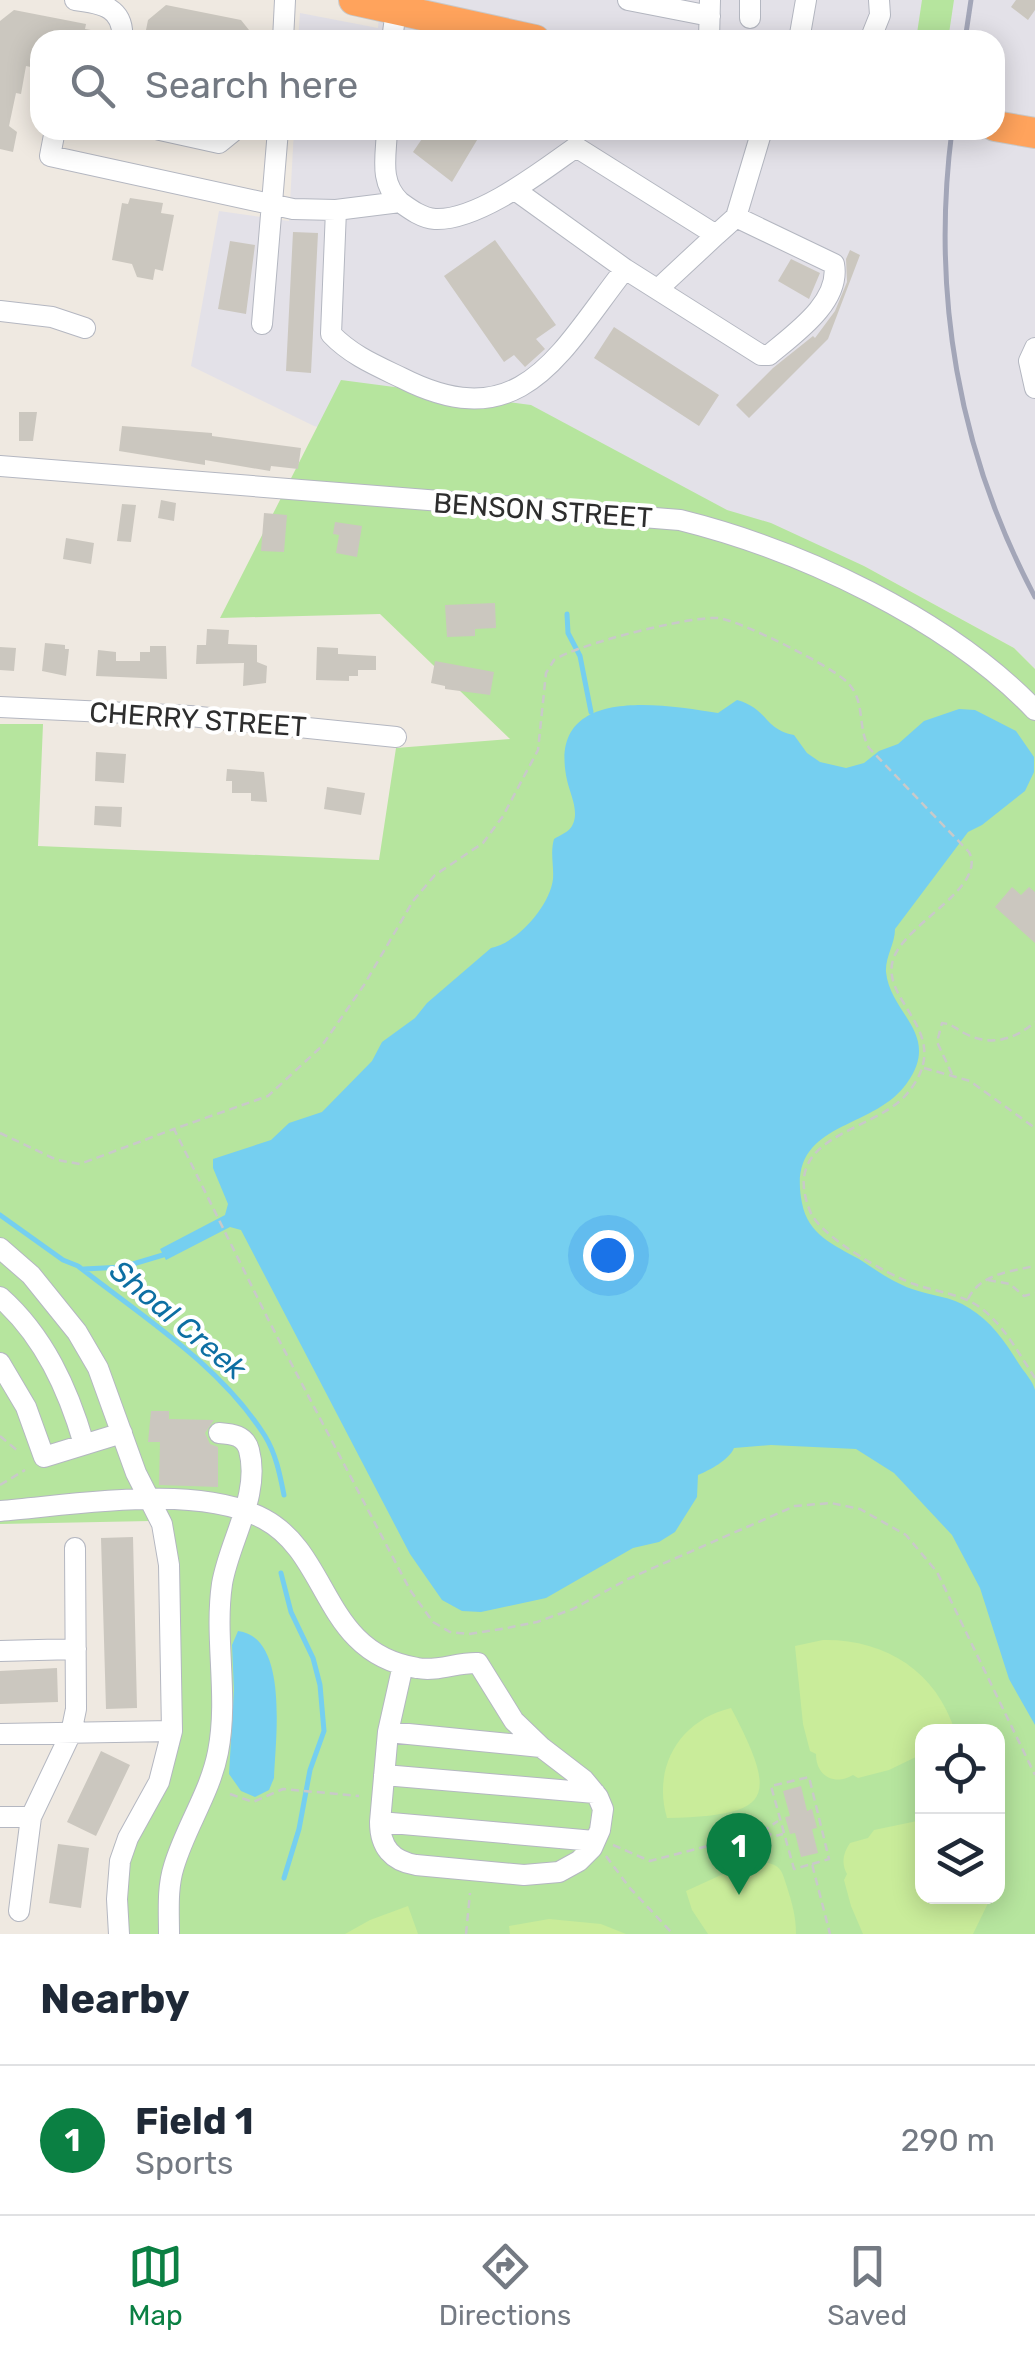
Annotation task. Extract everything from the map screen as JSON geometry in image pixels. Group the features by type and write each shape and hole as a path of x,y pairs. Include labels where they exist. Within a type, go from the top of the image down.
{"highway":[{"path":"376,11 480,30"}],"street":[{"path":"74,0 97,2 116,12 122,20 122,30"},
{"path":"284,30 285,0"},
{"path":"628,0 710,8"},
{"path":"802,30 806,0"},
{"path":"874,30 880,15 878,0"},
{"path":"53,140 50,156 274,205 336,210 400,202"},
{"path":"262,324 277,140"},
{"path":"386,140 384,179 400,202 423,216 460,215 515,190 576,147 716,236"},
{"path":"658,289 736,217 759,140"},
{"path":"515,190 625,268 761,354 769,355 816,316 836,276 834,264 736,217"},
{"path":"336,210 331,334 348,352 426,391 475,399 505,396 527,385 552,361 625,268"},
{"path":"0,312 52,317 86,328"},
{"path":"1035,348 1029,361 1035,388"},
{"name":"BENSON STREET","path":"0,466 680,520 778,550 902,611 981,662 1035,710"},
{"name":"CHERRY STREET","path":"0,707 190,716 396,737"},
{"path":"0,1248 32,1276 98,1368 136,1474 162,1524 169,1564 172,1732 159,1782 128,1838 120,1862 120,1934"},
{"path":"32,1276 2,1301 33,1334 63,1384 84,1444"},
{"path":"0,1363 26,1407 44,1456 122,1433"},
{"path":"170,1934 169,1888 174,1866 218,1756 223,1702 220,1600 249,1490 248,1448 236,1435 219,1433"},
{"path":"0,1511 172,1500 244,1510 268,1521 288,1539 338,1617 372,1651 403,1665 434,1670 478,1663 514,1721 595,1793 603,1816 600,1844 568,1868 550,1875 406,1863 392,1855 382,1844 380,1822 388,1732 403,1665"},
{"path":"19,1911 31,1817 71,1734 76,1709 75,1548"},
{"path":"0,1652 76,1649"},
{"path":"0,1734 172,1732"},
{"path":"388,1732 542,1747"},
{"path":"384,1775 595,1793"},
{"path":"0,1817 31,1817"},
{"path":"380,1822 600,1844"}],"path":[{"path":"0,1132 52,1158 80,1164 268,1096 321,1046 364,986 424,887 444,868 483,843 503,816 538,750 548,667 565,654 677,621 726,620 797,652 850,686 860,702 864,736 870,748 969,852 973,867 968,879 914,929 892,964 894,982 922,1038 922,1068 907,1093 893,1106 839,1133 821,1147 808,1168 806,1198 820,1228 841,1244 903,1280 968,1300 990,1316 1035,1378"},
{"path":"952,1074 937,1042 942,1023 948,1022 975,1038 999,1040 1020,1034 1035,1022"},
{"path":"922,1068 952,1074 985,1090 1035,1128"},
{"path":"174,1129 410,1590 438,1626 470,1634 537,1622 573,1610 628,1580 795,1506 850,1506 898,1529 930,1562 1035,1775"},
{"path":"968,1300 971,1292 987,1280 1035,1266"},
{"path":"987,1280 1010,1284 1024,1296 1035,1292"},
{"path":"0,1436 20,1452"},
{"path":"0,1485 25,1470"},
{"path":"810,1776 828,1859 794,1870 783,1834 771,1786 810,1776"},
{"path":"230,1794 253,1802 284,1790 359,1796"},
{"path":"762,1832 780,1820"},
{"path":"600,1844 650,1861 762,1832 783,1834"},
{"path":"600,1844 629,1887 674,1934"},
{"path":"812,1864 830,1934"},
{"path":"466,1934 470,1893"}],"shaded area":[{"path":"381,0 1035,0 1035,669 1014,648 864,566 599,490 314,426 191,366 219,211 289,221 293,140 1005,140 1005,30 299,30 300,13 378,28"}],"green space":[{"path":"922,0 954,0 950,30 918,30"},
{"path":"341,380 531,405 727,510 771,523 864,566 1014,648 1035,669 1035,1934 112,1934 107,1899 114,1845 149,1785 164,1729 159,1549 150,1521 0,1524 0,724 43,724 38,846 379,860 396,748 510,739 380,614 220,618"},
{"path":"823,1640 846,1641 887,1653 905,1663 935,1691 952,1724 915,1724 915,1757 889,1770 858,1778 827,1777 819,1768 816,1754 810,1751 803,1724 795,1646"},
{"path":"731,1708 756,1764 760,1783 756,1797 728,1813 667,1818 664,1781 674,1748 697,1723"},
{"path":"915,1821 915,1904 988,1904 973,1934 863,1934 844,1880 844,1858 850,1843 868,1838 874,1830"},
{"path":"762,1862 782,1873 796,1934 708,1934 692,1910 686,1891 743,1865"},
{"path":"408,1906 418,1934 345,1934 370,1920"},
{"path":"549,1919 601,1924 626,1934 510,1934 509,1926"}],"water":[{"path":"737,700 794,735 807,753 820,762 846,768 864,763 879,751 898,744 924,721 959,709 975,710 1016,731 1034,757 1034,772 1025,791 968,832 895,929 886,972 889,987 917,1037 919,1051 907,1083 874,1111 819,1141 806,1156 800,1176 805,1214 823,1238 898,1283 955,1301 977,1313 1003,1340 1034,1387 1035,1725 1009,1679 980,1588 952,1535 894,1473 856,1449 771,1445 734,1448 724,1460 698,1475 697,1497 675,1532 659,1542 633,1548 546,1598 481,1612 462,1611 442,1600 410,1554 241,1230 230,1227 166,1260 160,1249 225,1215 228,1204 213,1159 271,1140 289,1123 322,1112 372,1061 382,1042 415,1018 491,948 521,931 539,911 551,890 554,839 569,830 574,821 565,749 574,728 591,714 614,707 668,706 718,713"},
{"path":"238,1631 255,1638 266,1652 276,1694 274,1778 269,1790 255,1797 241,1791 229,1774 234,1690 232,1645"}],"building":[{"path":"1016,0 1035,0 1035,10 1028,20 1011,7"},
{"path":"166,5 241,20 249,30 146,30 148,20"},
{"path":"14,10 86,24 85,29 91,30 30,30 30,67 26,66 21,94 16,93 9,126 17,132 13,152 0,149 0,21"},
{"path":"421,140 477,140 452,182 413,152"},
{"path":"130,198 163,203 161,213 174,215 163,271 155,269 153,280 137,277 132,264 112,260 122,203 128,204"},
{"path":"293,232 318,233 311,373 286,371"},
{"path":"495,240 556,325 536,339 545,349 525,367 514,355 504,362 444,276"},
{"path":"230,241 255,245 246,314 218,309"},
{"path":"850,250 860,255 828,339 749,418 736,405 773,368 815,338 835,311 847,282 846,259"},
{"path":"791,259 820,273 809,299 778,281"},
{"path":"614,327 719,395 699,426 594,358"},
{"path":"19,412 37,412 33,441 19,441"},
{"path":"122,426 212,433 301,448 298,469 271,466 270,471 205,460 205,465 119,451"},
{"path":"161,500 176,503 174,521 158,518"},
{"path":"122,504 136,505 131,542 117,541"},
{"path":"264,513 287,515 284,552 261,551"},
{"path":"335,522 362,526 357,557 336,553 339,535 333,534"},
{"path":"66,538 94,543 91,564 63,559"},
{"path":"495,603 496,628 475,629 475,636 447,637 445,605"},
{"path":"207,629 229,630 228,644 257,645 257,662 267,666 266,683 243,686 244,663 196,664 197,645 206,645"},
{"path":"45,643 69,649 66,676 42,671"},
{"path":"150,646 166,646 167,679 96,676 98,650 116,652 116,661 140,661 140,652 150,652"},
{"path":"0,647 16,648 14,671 0,670"},
{"path":"317,647 338,648 338,654 376,656 376,670 358,670 358,676 349,676 349,681 316,680"},
{"path":"435,661 494,672 490,695 445,689 431,683"},
{"path":"96,752 126,754 124,783 95,781"},
{"path":"227,769 264,772 267,802 251,801 251,793 232,793 232,781 226,781"},
{"path":"327,787 365,793 361,815 324,809"},
{"path":"95,806 122,807 121,827 94,825"},
{"path":"1012,887 1021,895 1029,887 1035,892 1035,943 995,907"},
{"path":"151,1411 169,1411 169,1419 214,1420 205,1433 210,1444 218,1447 218,1487 159,1485 160,1442 148,1442"},
{"path":"133,1537 137,1708 106,1709 101,1538"},
{"path":"57,1668 58,1702 0,1704 0,1671"},
{"path":"101,1751 130,1765 96,1836 67,1822"},
{"path":"801,1786 807,1811 812,1809 817,1828 812,1829 818,1853 801,1857 795,1833 790,1834 785,1817 790,1816 783,1791"},
{"path":"58,1844 89,1848 81,1908 49,1903"}],"waterway":[{"path":"567,614 568,633 580,656 591,712"},
{"name":"Shoal Creek","path":"0,1215 63,1260 78,1266 203,1364 247,1410 269,1443 284,1495"},
{"path":"84,1269 123,1267 163,1255"},
{"name":"Shoal Creek","path":"281,1573 291,1612 313,1658 324,1731 310,1770 299,1829 284,1878"}],"railway":[{"path":"966,30 971,0"},
{"path":"951,140 945,251 957,370 987,486 1035,597"}],"place":[{"name":"Field 1","path":"739,1895"}]}
